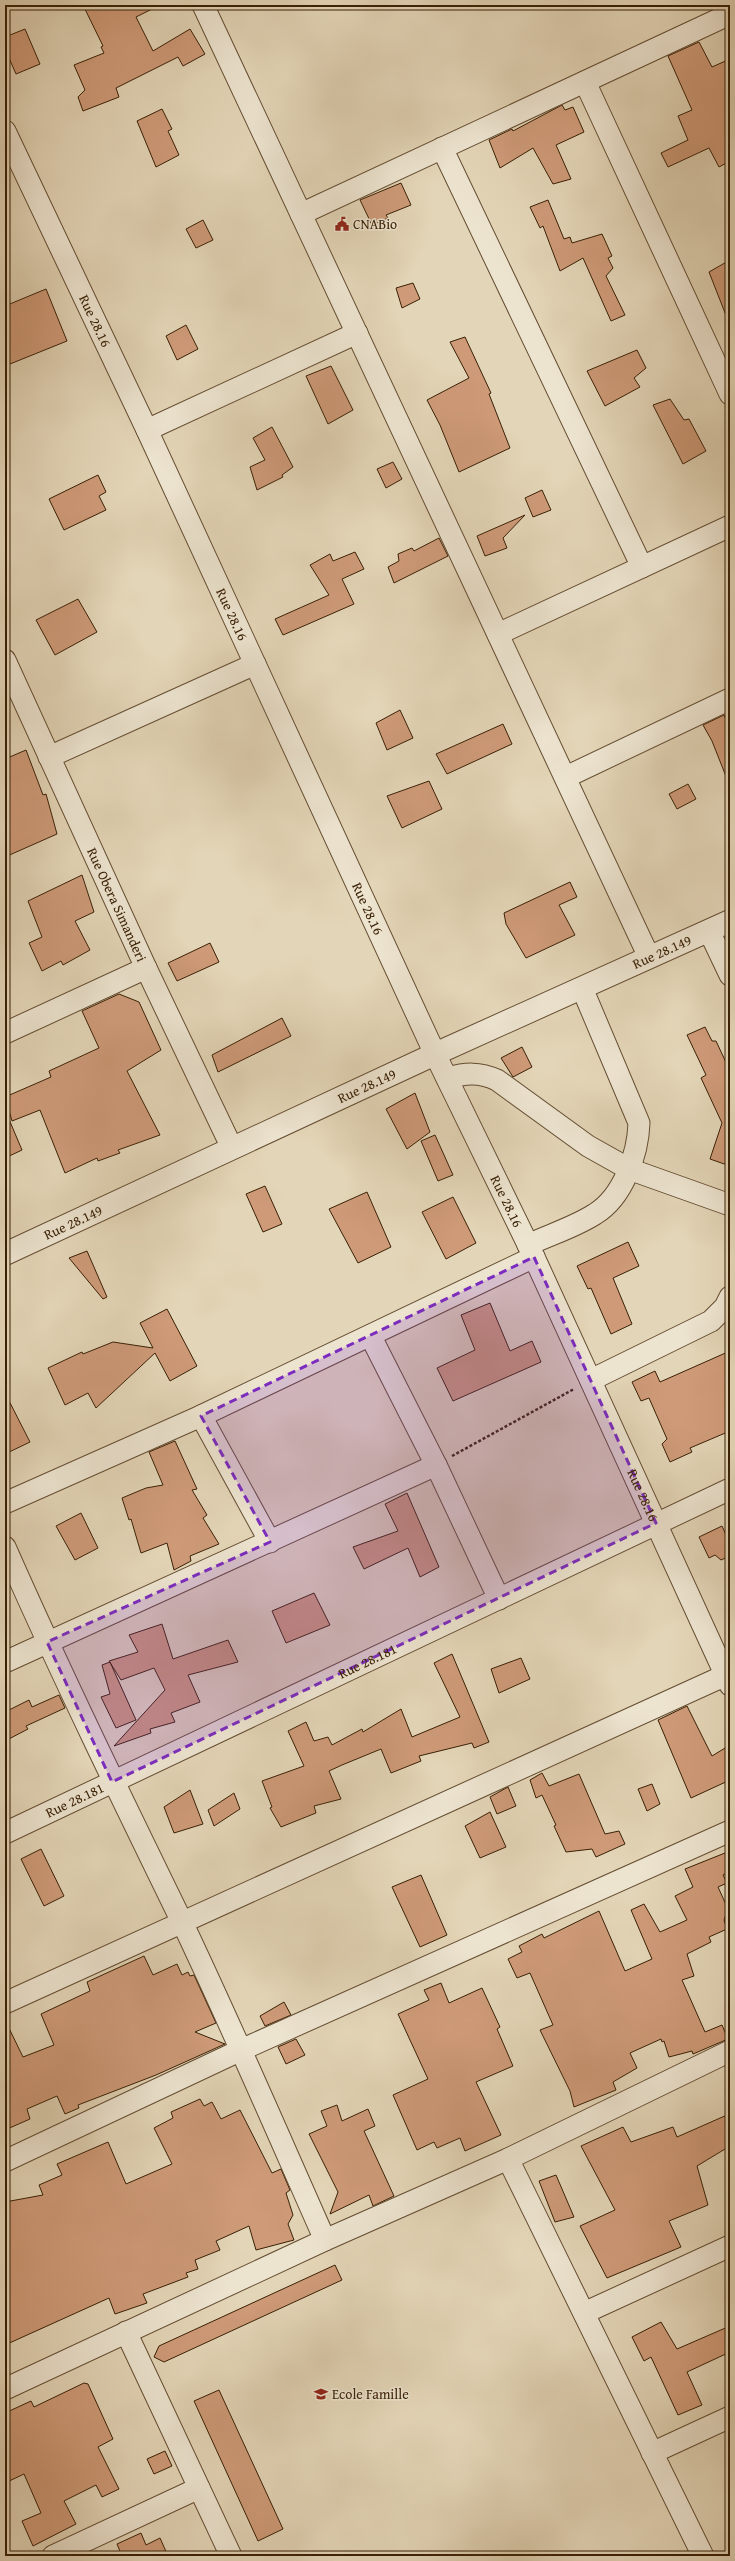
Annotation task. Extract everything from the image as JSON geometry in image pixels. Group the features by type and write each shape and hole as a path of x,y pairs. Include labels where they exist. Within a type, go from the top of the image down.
{"street":[{"path":"203,5 566,777 649,957"},
{"path":"301,214 730,14"},
{"path":"585,82 730,394"},
{"name":"Rue 28.16","path":"7,143 147,430 435,1054 531,1251 656,1524 726,1670"},
{"path":"442,148 642,567"},
{"path":"147,430 357,333"},
{"path":"498,634 730,526"},
{"name":"Rue Obera Simanderi","path":"5,660 146,968 232,1148"},
{"path":"49,757 255,664"},
{"path":"566,777 730,699"},
{"name":"Rue 28.149","path":"5,1254 435,1054 730,921"},
{"path":"709,930 730,975"},
{"path":"5,1032 146,968"},
{"path":"5,1503 201,1416 370,1337 531,1251 595,1214 611,1201 628,1169 638,1138 639,1123 582,988"},
{"path":"447,1078 467,1073 483,1074 497,1080 588,1146 628,1169 730,1205"},
{"path":"591,1380 711,1321 725,1307 730,1297"},
{"path":"370,1337 436,1465 500,1599"},
{"path":"201,1416 270,1542"},
{"path":"5,1662 436,1465"},
{"name":"Rue 28.181","path":"5,1833 730,1489"},
{"path":"5,1547 112,1782 182,1923 241,2050 325,2240"},
{"path":"5,2003 182,1923 726,1670"},
{"path":"5,2162 241,2050 730,1831"},
{"path":"5,2389 325,2240 508,2159 730,2051"},
{"path":"508,2159 703,2556"},
{"path":"584,2314 730,2246"},
{"path":"126,2332 231,2556"},
{"path":"652,2453 730,2417"},
{"path":"52,2556 199,2488"}],"path":[{"path":"436,1465 591,1380"}],"highlighted area":[{"path":"534,1257 656,1523 112,1782 47,1642 270,1542 201,1416"}],"building":[{"path":"83,5 160,5 136,17 153,51 190,29 205,54 183,66 178,57 116,88 119,97 83,111 78,97 85,90 74,65 104,53 101,47 103,46"},
{"path":"25,29 40,64 16,74 5,49 5,37"},
{"path":"699,42 712,67 730,59 730,161 719,167 709,148 668,167 661,153 688,140 678,116 692,110 668,56"},
{"path":"562,105 565,110 573,107 584,132 556,145 571,179 553,184 533,148 500,168 489,140 512,129 513,131"},
{"path":"162,109 172,129 168,131 179,155 156,167 137,121"},
{"path":"401,183 411,205 386,215 388,218 372,225 360,200"},
{"path":"548,200 564,239 570,237 572,243 602,234 612,256 608,258 613,268 606,276 625,315 611,321 583,258 560,271 543,226 540,228 530,207"},
{"path":"203,220 213,240 196,248 186,229"},
{"path":"730,260 730,323 729,323 709,272"},
{"path":"413,283 420,299 402,308 396,288"},
{"path":"46,289 67,341 5,366 5,306"},
{"path":"186,325 198,349 177,360 166,336"},
{"path":"465,337 491,393 489,394 510,448 459,472 440,425 427,400 469,378 450,342"},
{"path":"637,350 646,368 634,378 640,387 605,406 587,371"},
{"path":"331,366 353,410 328,424 306,376"},
{"path":"670,399 684,420 689,419 706,451 683,464 653,405"},
{"path":"272,427 293,467 282,475 283,477 257,490 250,467 265,460 253,438"},
{"path":"393,462 402,479 386,488 377,469"},
{"path":"98,475 106,492 99,496 106,510 64,530 49,499"},
{"path":"542,490 551,510 533,517 525,498"},
{"path":"525,515 503,538 507,548 485,556 477,536"},
{"path":"439,538 448,556 394,583 388,567 399,561 398,554 412,548 414,551"},
{"path":"355,552 364,569 342,579 354,604 283,635 275,619 329,595 310,565 330,554 333,561"},
{"path":"78,599 97,632 55,655 36,620"},
{"path":"400,710 413,738 387,750 376,723"},
{"path":"724,715 730,729 729,784 712,741 703,725"},
{"path":"503,724 512,744 447,774 436,754"},
{"path":"26,750 43,795 46,794 57,834 5,857 5,759"},
{"path":"429,781 442,809 402,828 387,796"},
{"path":"688,784 696,799 677,809 669,794"},
{"path":"82,875 94,912 75,921 90,950 63,965 61,961 42,971 29,943 42,937 28,901"},
{"path":"570,882 577,897 559,905 575,935 526,958 506,924 504,913"},
{"path":"210,943 219,962 177,981 168,963"},
{"path":"119,994 139,1002 161,1050 127,1071 160,1135 118,1150 120,1153 98,1161 97,1158 65,1173 40,1110 12,1121 5,1097 51,1077 49,1071 99,1048 82,1011"},
{"path":"282,1018 291,1036 218,1072 212,1055"},
{"path":"705,1027 712,1041 716,1041 730,1071 730,1166 710,1159 722,1123 701,1078 706,1075 687,1035"},
{"path":"522,1047 532,1067 513,1077 501,1058"},
{"path":"415,1093 430,1132 407,1149 386,1109"},
{"path":"5,1110 22,1150 5,1158"},
{"path":"435,1135 453,1175 438,1181 421,1141"},
{"path":"265,1186 282,1224 263,1232 246,1194"},
{"path":"367,1192 391,1247 358,1263 329,1209"},
{"path":"453,1197 476,1243 446,1259 422,1212"},
{"path":"628,1242 639,1266 613,1278 632,1324 611,1334 591,1288 588,1289 577,1266"},
{"path":"87,1251 107,1297 103,1299 69,1258"},
{"path":"490,1303 510,1351 532,1341 541,1362 453,1401 437,1368 475,1350 461,1315"},
{"path":"167,1309 197,1366 170,1381 155,1353 96,1408 88,1393 65,1405 48,1368 82,1352 83,1354 113,1342 153,1348 140,1323"},
{"path":"730,1351 730,1431 690,1448 692,1452 670,1462 662,1444 667,1439 649,1398 641,1401 632,1382 655,1371 660,1382"},
{"path":"5,1393 30,1442 5,1454"},
{"path":"175,1441 197,1489 192,1490 207,1515 203,1518 219,1544 190,1556 191,1561 174,1570 167,1543 141,1553 131,1519 129,1520 122,1498 146,1488 163,1485 149,1452"},
{"path":"407,1493 439,1567 420,1577 408,1548 364,1569 353,1547 398,1531 385,1504"},
{"path":"81,1513 98,1548 75,1560 56,1526"},
{"path":"722,1526 730,1544 730,1556 721,1560 715,1555 709,1558 699,1537"},
{"path":"314,1593 330,1625 286,1643 272,1611"},
{"path":"162,1624 173,1659 228,1640 238,1662 188,1675 200,1702 171,1713 175,1722 150,1729 151,1733 114,1746 165,1690 154,1668 121,1680 109,1661 138,1652 129,1635"},
{"path":"452,1654 489,1742 474,1748 472,1743 419,1756 421,1761 391,1773 381,1749 329,1771 341,1799 314,1806 316,1813 281,1827 270,1808 272,1807 262,1781 304,1766 288,1731 306,1722 314,1741 328,1737 332,1745 362,1729 363,1732 401,1709 412,1737 460,1717 434,1663"},
{"path":"521,1658 530,1679 499,1693 491,1669"},
{"path":"110,1662 136,1720 116,1728 101,1697 110,1694 102,1665"},
{"path":"59,1695 65,1708 26,1726 28,1729 5,1741 5,1712 29,1700 32,1707"},
{"path":"687,1706 712,1756 730,1745 730,1780 691,1798 658,1720"},
{"path":"542,1773 549,1786 579,1774 605,1834 619,1831 625,1844 596,1857 592,1849 566,1852 554,1826 556,1825 542,1795 536,1798 530,1780"},
{"path":"652,1784 660,1804 647,1811 638,1789"},
{"path":"508,1787 516,1806 497,1814 490,1797"},
{"path":"190,1790 203,1824 174,1833 164,1807"},
{"path":"234,1793 240,1809 214,1826 208,1810"},
{"path":"490,1812 506,1847 480,1858 465,1826"},
{"path":"41,1849 64,1896 44,1906 21,1859"},
{"path":"730,1851 730,1871 723,1875 727,1883 718,1887 728,1909 724,1920 727,1929 709,1937 711,1942 687,1954 694,1976 682,1980 705,2032 722,2025 728,2039 693,2054 692,2051 669,2057 664,2041 662,2042 661,2039 630,2053 637,2068 613,2082 616,2090 574,2107 570,2091 540,2030 553,2025 530,1973 517,1978 508,1959 522,1952 519,1946 542,1934 544,1938 599,1911 625,1971 652,1959 631,1910 644,1904 660,1932 687,1920 675,1896 693,1887 685,1869"},
{"path":"421,1875 447,1935 420,1947 392,1887"},
{"path":"144,1956 153,1975 177,1964 182,1975 188,1972 190,1976 194,1975 216,2023 195,2032 225,2044 156,2075 78,2105 79,2108 65,2114 57,2096 27,2109 30,2119 5,2130 5,2020 23,2057 54,2045 41,2014 90,1991 87,1982"},
{"path":"441,1983 449,2003 482,1988 500,2027 497,2029 513,2066 476,2082 501,2135 465,2151 460,2138 437,2148 434,2142 417,2150 393,2095 428,2079 398,2014 429,2000 424,1990"},
{"path":"284,2002 291,2015 265,2026 260,2016"},
{"path":"296,2039 305,2055 286,2064 278,2047"},
{"path":"200,2099 204,2106 212,2102 221,2119 240,2110 272,2173 281,2169 290,2190 286,2193 293,2215 288,2224 294,2240 256,2250 249,2226 216,2241 220,2250 195,2260 198,2269 186,2273 188,2277 143,2294 147,2303 115,2314 109,2298 5,2345 5,2202 43,2195 39,2185 62,2175 57,2164 108,2142 126,2184 172,2164 154,2128 173,2118 171,2112"},
{"path":"337,2105 342,2121 368,2109 375,2126 364,2131 394,2196 373,2206 369,2195 330,2214 338,2192 309,2134 327,2126 321,2111"},
{"path":"727,2115 730,2124 730,2146 697,2166 708,2205 669,2221 681,2247 607,2278 580,2226 615,2210 581,2146 623,2127 631,2142 673,2127 677,2137"},
{"path":"556,2175 574,2217 555,2222 539,2181"},
{"path":"335,2265 342,2280 164,2362 154,2357 159,2346"},
{"path":"661,2322 677,2349 730,2326 730,2352 687,2372 702,2405 678,2415 651,2357 644,2361 632,2337"},
{"path":"84,2383 88,2384 113,2439 98,2447 119,2489 102,2497 96,2485 64,2501 76,2524 33,2546 22,2521 41,2513 24,2474 5,2483 5,2413 31,2401 34,2407"},
{"path":"219,2390 283,2529 258,2541 194,2401"},
{"path":"165,2451 172,2466 154,2474 147,2459"},
{"path":"141,2533 146,2545 160,2538 168,2556 122,2556 117,2544"}],"place":[{"name":"CNABio","path":"342,224"},
{"name":"Ecole Famille","path":"321,2394"}]}
